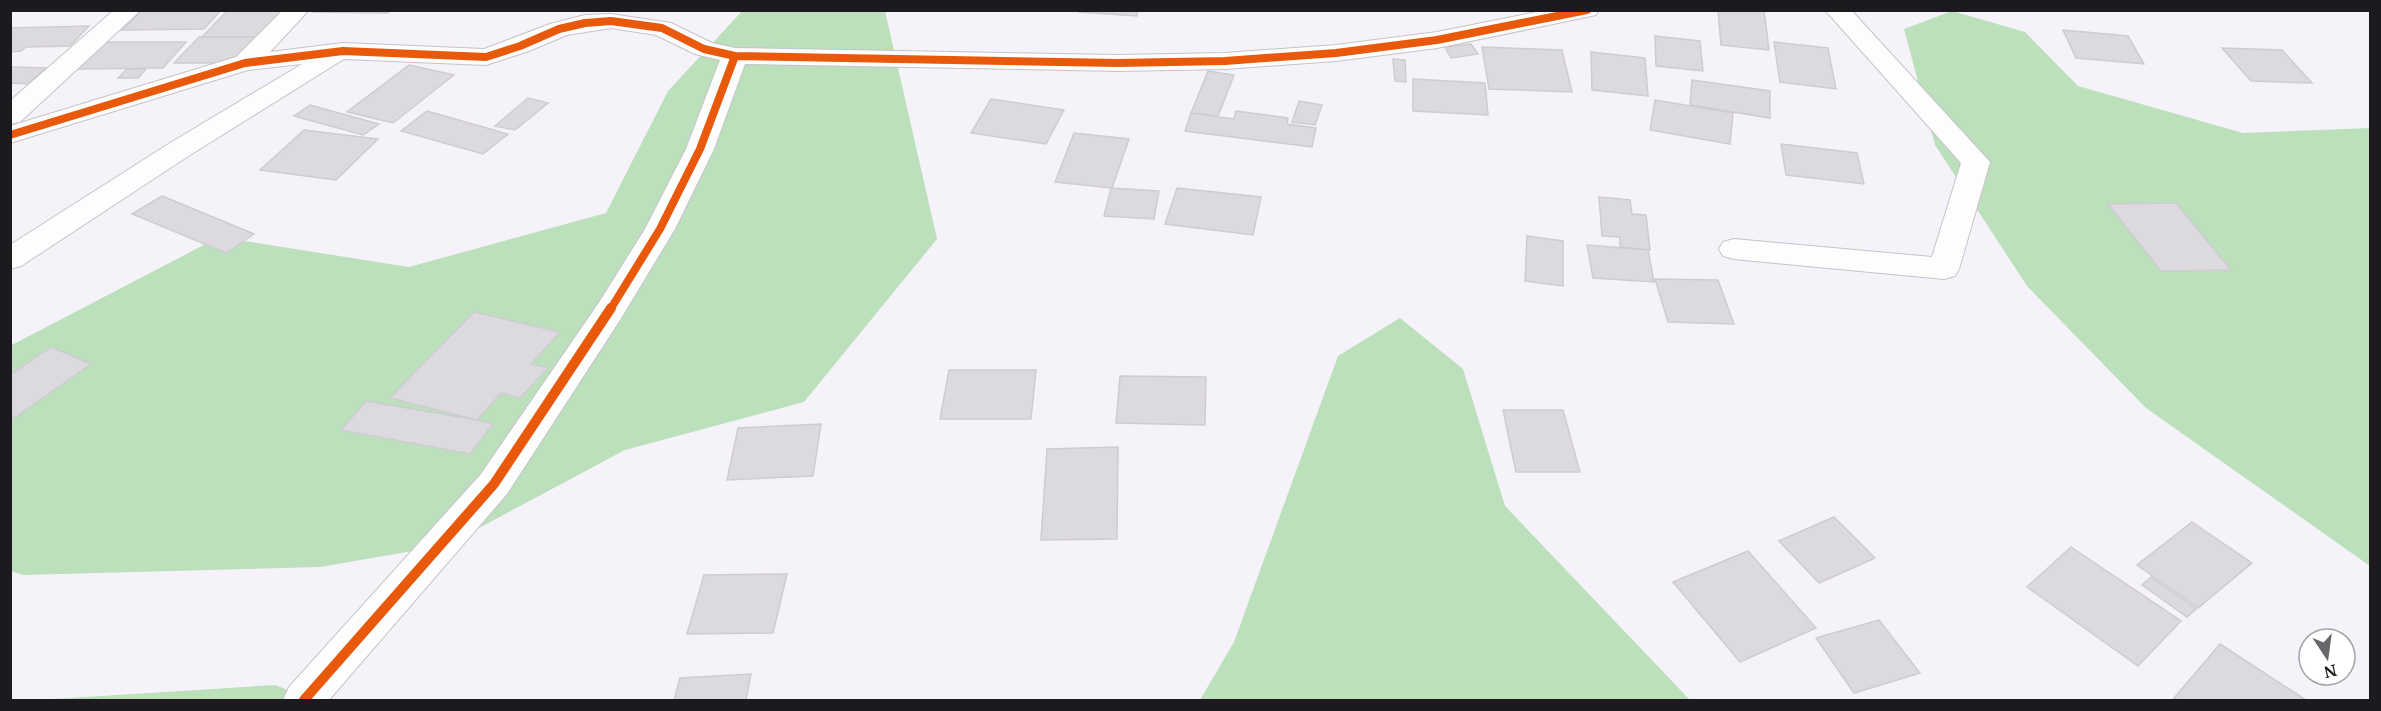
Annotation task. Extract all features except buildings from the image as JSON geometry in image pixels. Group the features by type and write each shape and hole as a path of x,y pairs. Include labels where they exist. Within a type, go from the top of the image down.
{"street":[{"path":"10,116 129,10"},
{"path":"245,63 297,10"},
{"path":"10,135 245,63 343,51 486,57 560,29 611,21 662,28 704,49 735,56 1118,63 1225,61 1336,53 1426,41 1587,10"},
{"path":"1734,249 1944,269 1976,162 1837,10"},
{"path":"10,259 180,149 343,51"},
{"path":"304,700 494,484 609,312 660,229 700,149 735,56"}],"green space":[{"path":"742,11 885,11 937,239 804,402 625,450 447,545 320,567 23,575 11,571 10,346 219,237 409,267 606,213 668,91"},
{"path":"1952,11 2025,32 2078,86 2243,133 2370,128 2370,566 2146,408 2027,286 1935,145 1904,29"},
{"path":"1400,318 1463,369 1505,506 1690,700 1200,700 1234,642 1338,356"},
{"path":"275,685 314,700 39,700"}],"cycle path":[{"path":"10,135 245,63 343,51 486,57 520,46 559,29 585,23 611,21 662,28 704,49 735,56 1118,63 1225,61 1336,53 1437,40 1587,10"},
{"path":"304,700 494,484 609,312 660,229 700,149 735,56"}]}
